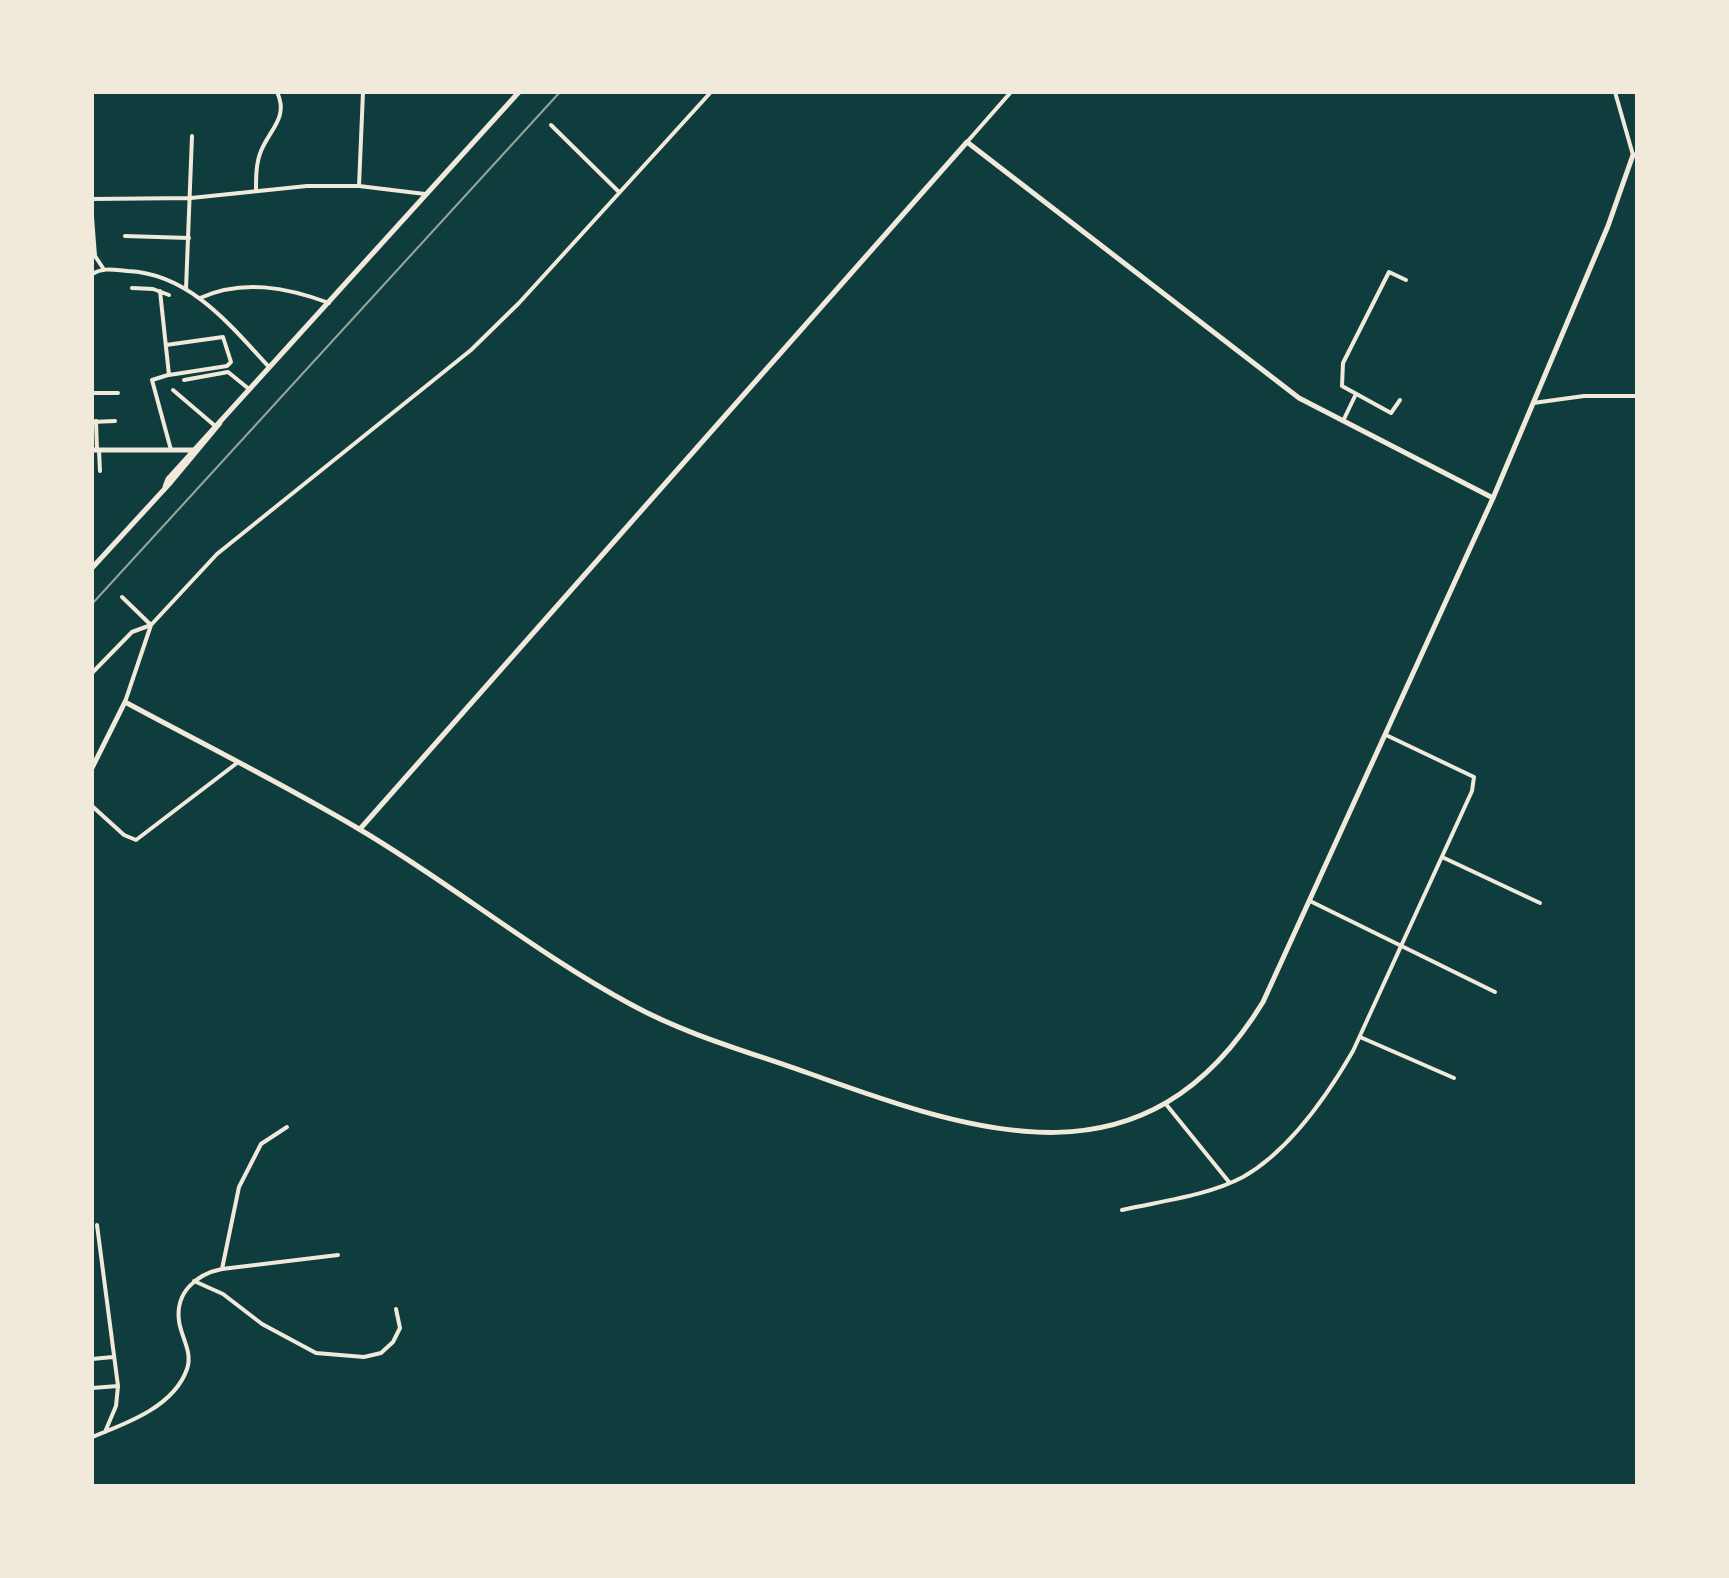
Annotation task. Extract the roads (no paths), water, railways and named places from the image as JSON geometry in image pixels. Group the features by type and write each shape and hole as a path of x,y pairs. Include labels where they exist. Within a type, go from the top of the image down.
{"street":[{"path":"256,190 259,154 283,109 277,92"},
{"path":"359,186 363,92"},
{"path":"92,568 217,424 271,369 519,92"},
{"path":"92,768 125,702 151,625 217,554 471,350 519,303 711,92"},
{"path":"360,829 1011,92"},
{"path":"125,702 360,829 632,1006 711,1040 890,1103 1002,1129 1067,1135 1103,1129 1165,1103 1222,1057 1248,1027 1310,901 1493,498 1608,226 1635,155 1615,92"},
{"path":"551,125 619,192"},
{"path":"186,289 192,136"},
{"path":"967,142 1299,398 1493,498"},
{"path":"92,199 191,198 256,190 359,186 427,194"},
{"path":"92,217 95,256 103,268"},
{"path":"125,236 189,238"},
{"path":"92,274 103,268 139,271 186,289 225,319 271,369"},
{"path":"1400,400 1391,413 1355,396 1342,386 1343,363 1389,272 1406,280"},
{"path":"200,298 220,289 254,285 305,294 329,304"},
{"path":"132,288 169,295"},
{"path":"160,291 169,375"},
{"path":"166,345 223,337 231,362 227,366 152,380 171,450"},
{"path":"184,380 228,372 251,390"},
{"path":"173,390 217,424"},
{"path":"92,393 118,393"},
{"path":"1343,421 1355,396"},
{"path":"1533,403 1584,396 1637,396"},
{"path":"100,471 94,422 115,421"},
{"path":"96,450 195,450"},
{"path":"122,597 151,625"},
{"path":"92,673 132,632 151,625"},
{"path":"1122,1210 1229,1182 1259,1165 1296,1129 1336,1080 1360,1037 1472,791 1474,777 1386,735"},
{"path":"92,750 98,757"},
{"path":"92,806 124,835 136,840 237,763"},
{"path":"1442,857 1540,903"},
{"path":"1310,901 1495,992"},
{"path":"1360,1037 1454,1078"},
{"path":"1165,1103 1229,1182"},
{"path":"222,1269 239,1187 261,1144 287,1127"},
{"path":"97,1225 118,1386 116,1406 105,1432"},
{"path":"92,1437 159,1404 183,1378 188,1351 179,1310 184,1291 194,1281 209,1271 338,1255"},
{"path":"194,1281 223,1294 262,1324 316,1353 364,1357 381,1353 393,1342 400,1328 396,1309"},
{"path":"92,1359 114,1357"},
{"path":"92,1388 118,1386"}],"railway":[{"path":"92,604 560,92"}]}
